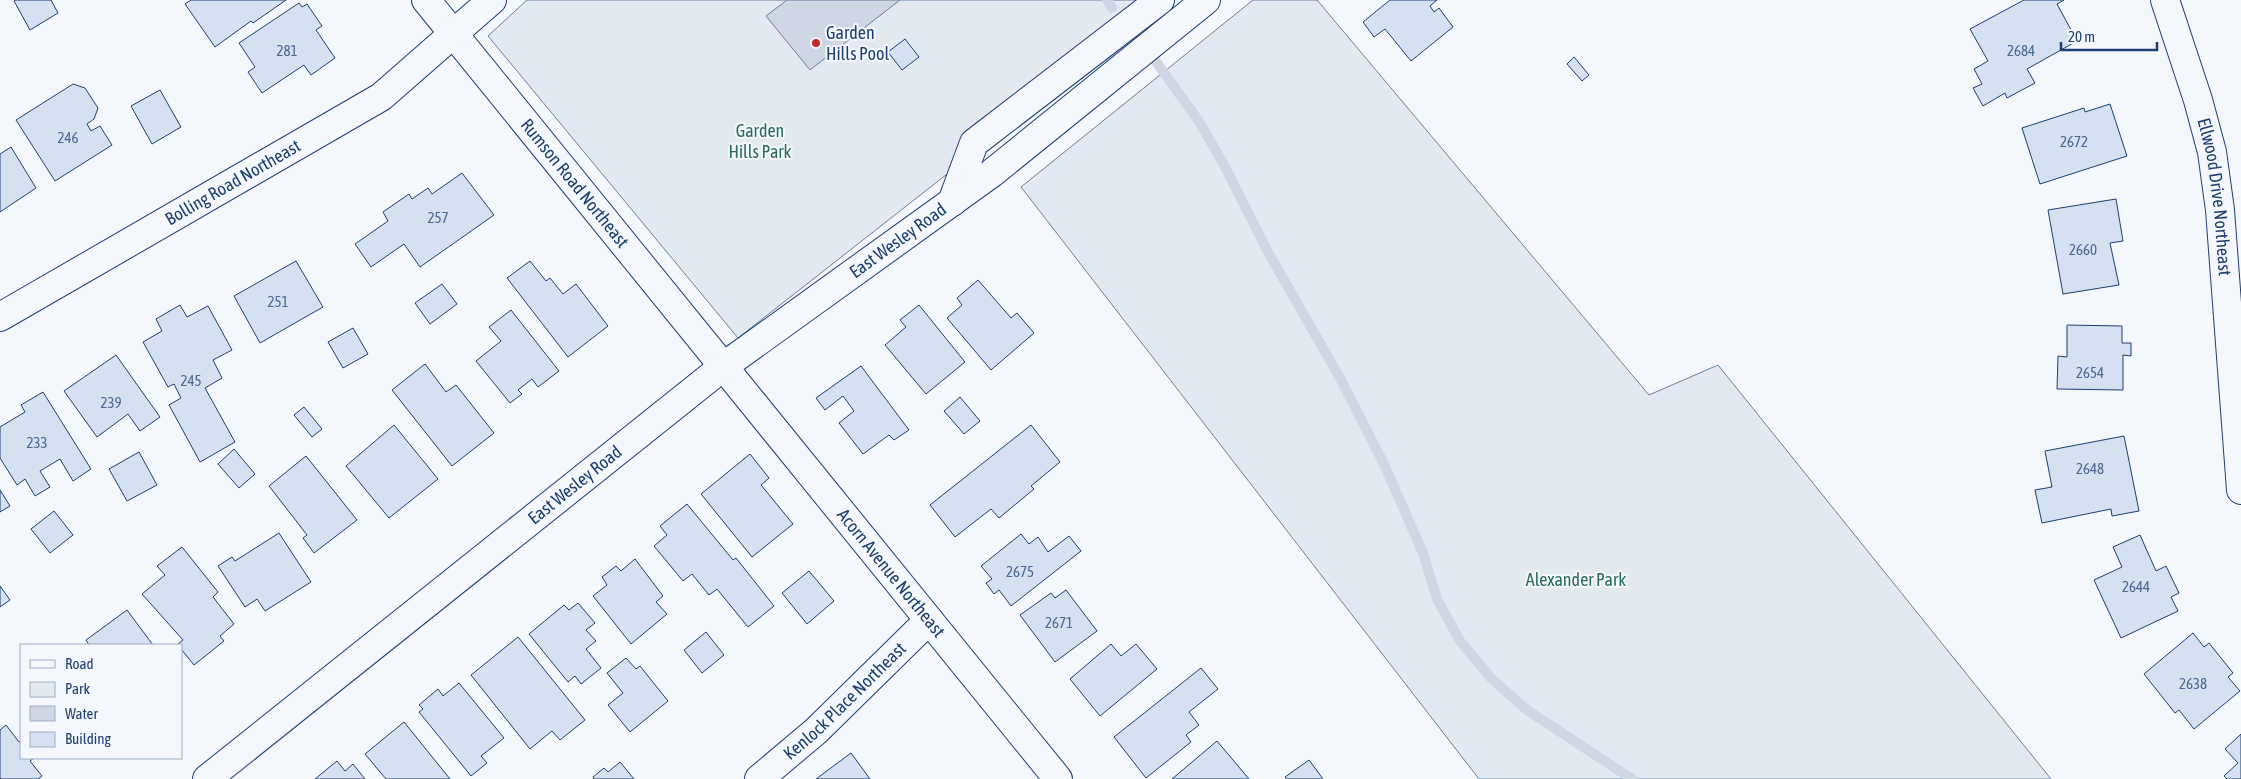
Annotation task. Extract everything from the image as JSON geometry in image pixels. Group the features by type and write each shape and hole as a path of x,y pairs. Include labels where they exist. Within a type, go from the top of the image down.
{"street":[{"name":"Rumson Road Northeast","path":"426,0 724,366"},
{"name":"Bolling Road Northeast","path":"0,317 381,96 492,0"},
{"name":"East Wesley Road","path":"952,202 974,143 1160,0"},
{"name":"East Wesley Road","path":"207,779 724,366 992,173 1206,0"},
{"name":"Ellwood Drive Northeast","path":"2165,0 2198,100 2212,152 2220,210 2241,490"},
{"name":"Acorn Avenue Northeast","path":"724,366 1058,779"},
{"name":"Kenlock Place Northeast","path":"759,779 816,731 929,620"}],"green space":[{"name":"Garden Hills Park","path":"527,0 1169,0 738,338 488,36"},
{"name":"Alexander Park","path":"1253,0 1317,0 1649,395 1718,365 2051,779 1479,779 1021,187"}],"water":[{"name":"Garden Hills Pool","path":"787,0 900,0 810,70 766,16"}],"building":[{"path":"51,0 58,13 30,30 14,1"},
{"path":"191,0 286,0 253,23 251,21 215,47 185,4"},
{"path":"1390,0 1437,0 1430,6 1434,12 1439,8 1453,27 1411,61 1385,29 1374,37 1363,22"},
{"path":"2024,0 2064,0 2057,4 2077,41 2027,69 2035,83 2007,98 2005,93 1983,106 1973,88 1982,84 1974,69 1988,61 1970,29"},
{"path":"299,3 302,7 307,4 322,26 316,30 335,58 311,75 304,65 262,93 248,72 255,67 239,43"},
{"path":"905,39 919,57 902,70 888,52"},
{"path":"1574,57 1589,75 1582,81 1567,64"},
{"path":"73,84 85,88 98,108 94,119 87,124 91,131 100,126 112,145 55,181 16,120"},
{"path":"160,90 181,127 152,144 131,106"},
{"path":"2110,104 2127,156 2040,184 2022,128 2084,108 2085,112"},
{"path":"11,147 36,188 0,212 0,154"},
{"path":"462,173 494,215 420,267 404,244 371,267 355,244 388,221 383,212 409,194 412,199 428,188 432,194"},
{"path":"2116,199 2123,241 2110,243 2119,285 2063,294 2048,210"},
{"path":"296,261 323,307 260,343 234,296"},
{"path":"530,261 546,281 550,278 563,294 576,284 608,326 568,357 507,278"},
{"path":"978,280 1011,318 1017,313 1034,333 991,370 947,318 962,305 957,298"},
{"path":"442,284 457,304 430,324 415,303"},
{"path":"180,305 187,317 208,306 232,350 213,360 222,378 205,388 235,442 200,462 169,405 181,398 174,384 168,387 143,342 162,331 156,319"},
{"path":"919,305 965,362 926,394 885,345 906,327 900,320"},
{"path":"511,310 559,371 538,387 532,379 518,390 522,394 510,403 476,361 501,341 489,327"},
{"path":"2067,325 2122,326 2122,343 2131,343 2131,356 2123,355 2123,390 2057,389 2058,356 2067,357"},
{"path":"353,328 368,354 343,368 328,342"},
{"path":"116,355 160,417 140,431 128,414 97,437 64,391"},
{"path":"425,364 446,392 456,385 494,433 452,466 392,390"},
{"path":"861,366 909,430 894,440 889,435 863,454 839,423 854,411 843,396 825,410 816,398"},
{"path":"43,392 91,469 73,481 60,459 40,471 50,487 35,496 25,479 17,485 0,458 0,427 25,412 21,405"},
{"path":"960,397 980,421 964,434 944,411"},
{"path":"304,407 322,429 312,437 294,415"},
{"path":"394,425 438,479 389,518 346,466"},
{"path":"1031,425 1060,462 1031,486 1034,489 999,518 991,509 955,537 930,505"},
{"path":"2124,436 2139,511 2112,516 2111,509 2042,523 2035,490 2052,487 2045,451"},
{"path":"234,449 255,474 239,488 218,464"},
{"path":"139,452 157,485 127,501 109,469"},
{"path":"750,454 769,478 761,485 793,524 752,557 701,494"},
{"path":"306,456 357,520 314,553 303,538 307,535 269,486"},
{"path":"0,490 10,506 0,512"},
{"path":"687,504 733,560 736,558 774,606 748,627 717,589 709,595 692,574 683,581 654,546 667,535 660,526"},
{"path":"54,511 73,535 50,553 31,529"},
{"path":"279,533 311,582 265,611 257,599 245,607 218,566 232,557 235,561"},
{"path":"1021,534 1029,544 1038,537 1048,552 1069,536 1081,551 1011,606 999,590 994,594 986,583 992,579 981,566"},
{"path":"2140,535 2156,571 2166,566 2179,593 2171,597 2178,611 2121,638 2094,580 2122,567 2113,547"},
{"path":"182,547 218,592 213,597 234,624 220,636 224,641 194,665 182,650 182,644 178,644 183,640 142,594 165,575 157,566"},
{"path":"635,559 663,596 656,602 667,614 631,644 593,596 607,585 602,577 616,566 621,571"},
{"path":"809,571 834,601 807,624 782,593"},
{"path":"0,586 10,600 0,607"},
{"path":"1066,590 1097,631 1055,662 1020,615 1051,593 1055,598"},
{"path":"578,603 595,623 586,630 596,641 586,649 601,668 581,684 575,676 568,682 529,634 564,605 569,610"},
{"path":"127,610 152,644 88,644 86,640"},
{"path":"706,632 724,655 702,673 684,650"},
{"path":"2193,633 2204,647 2209,643 2233,673 2228,677 2240,691 2194,729 2179,710 2175,713 2144,674"},
{"path":"518,637 585,720 560,740 552,731 530,749 471,675"},
{"path":"1111,644 1121,656 1136,644 1157,669 1100,716 1070,679"},
{"path":"626,658 636,669 640,666 668,701 630,732 608,705 623,693 607,673"},
{"path":"1201,668 1218,689 1189,712 1199,725 1186,735 1191,742 1146,778 1114,737"},
{"path":"459,683 504,738 481,756 487,763 471,776 419,712 423,709 419,705 438,689 443,696"},
{"path":"404,722 450,779 386,779 365,754"},
{"path":"6,725 20,742 20,759 33,759 30,761 42,776 38,779 0,779 0,730"},
{"path":"2241,734 2241,779 2227,779 2224,776 2238,763 2225,749"},
{"path":"1217,741 1249,779 1172,779"},
{"path":"851,753 870,779 816,779"},
{"path":"1309,760 1323,779 1287,779 1285,777"},
{"path":"337,761 345,771 353,764 365,779 315,779"},
{"path":"620,762 634,779 594,779 593,777 604,768 608,772"}],"waterway":[{"path":"1107,0 1112,8"},
{"path":"1152,56 1200,123 1224,165 1268,252 1340,378 1384,464 1423,553 1437,599 1460,641 1491,678 1527,710 1632,779"}],"place":[{"name":"Garden Hills Pool","path":"816,43"}]}
